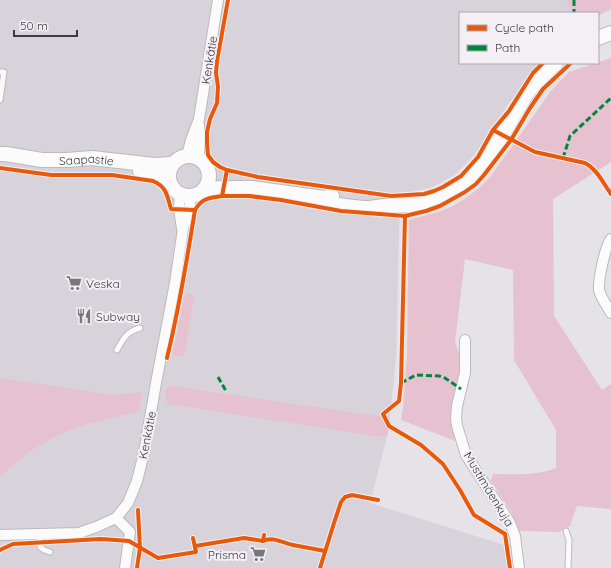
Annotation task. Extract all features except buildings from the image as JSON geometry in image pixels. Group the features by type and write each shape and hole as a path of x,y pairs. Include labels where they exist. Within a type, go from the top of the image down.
{"main road":[{"path":"599,38 611,33"},
{"path":"204,189 251,188 324,198 334,195 369,200 385,206 401,206 430,201 451,192 476,173 502,136 529,91 544,73 555,64"},
{"name":"Saapastie","path":"0,154 52,160 92,158 154,165 172,164"},
{"path":"182,157 193,157 204,162 208,168 209,179 204,189 197,194 185,195 174,189 169,183 169,171 172,164 182,157"},
{"name":"Saapastie","path":"0,158 7,162 32,166 62,168 104,166 154,174 168,178"},
{"path":"209,174 251,188"}],"street":[{"name":"Kenkätie","path":"193,157 200,142 199,119 218,0"},
{"name":"Kenkätie","path":"0,535 79,533 96,528 116,518 128,503 137,481 144,453 175,283 183,229 179,209 185,195"},
{"path":"611,239 608,242 604,257 599,291 611,312"},
{"name":"Mustimäenkuja","path":"465,340 465,373 457,406 456,426 466,455 510,523 515,536 519,568"},
{"path":"116,518 130,532 125,568"}],"lane":[{"path":"0,72 4,72 0,100"},
{"path":"117,350 125,337 132,330 140,328"},
{"path":"566,531 569,540 568,568"},
{"path":"39,534 40,547 50,552"}],"shaded area":[{"path":"0,0 566,0 572,12 459,12 459,64 538,64 507,106 475,154 456,174 432,187 400,193 396,358 388,433 370,503 514,548 509,568 0,568"},
{"path":"566,0 611,0 611,9 599,15 599,12 572,12"},
{"path":"611,58 611,162 553,199 554,316 602,390 611,384 611,509 577,506 570,526 559,532 518,531 511,512 491,481 493,474 533,473 548,471 556,468 556,430 514,360 513,270 465,259 455,342 461,360 450,419 455,441 401,420 407,356 409,220 453,206 479,188 491,176 551,91 569,72 593,64 599,64 599,62"},
{"path":"187,293 192,294 194,297 185,352 183,356 175,355 173,353 185,296"},
{"path":"0,378 114,395 142,392 139,411 83,425 52,438 29,452 0,476"},
{"path":"168,386 390,418 387,437 168,404 165,395"}],"marked path":[{"path":"574,0 574,12"},
{"path":"563,158 570,136 611,98"},
{"path":"401,383 416,375 439,376 445,378 461,389"},
{"path":"218,377 226,391"}],"cycle path":[{"path":"167,358 179,303 195,210 203,201 222,196 227,170 213,162 208,155 207,132 210,119 217,103 217,61 228,0"},
{"path":"227,170 258,177 391,196 424,194 434,191 461,176 478,157 493,130 509,111 533,73 542,64"},
{"path":"222,196 249,196 281,200 341,211 405,216 440,206 476,184 511,140 543,89 570,64"},
{"path":"493,130 535,152 585,163 593,169 611,194"},
{"path":"0,168 51,175 112,175 153,181 158,183 164,189 171,209 195,210"},
{"path":"405,216 401,383 399,401 383,414 389,426 421,445 443,464 474,515 505,534 510,568"},
{"path":"320,568 341,502 345,497 352,495 378,500"},
{"path":"137,568 140,548 138,510"},
{"path":"195,546 244,538 263,541 264,535"},
{"path":"0,550 13,544 101,539 129,541 158,558 196,552 193,538"},
{"path":"263,541 270,539 325,551"}],"place":[{"name":"Veska","path":"74,283"},
{"name":"Subway","path":"84,316"},
{"name":"Prisma","path":"258,554"}]}
